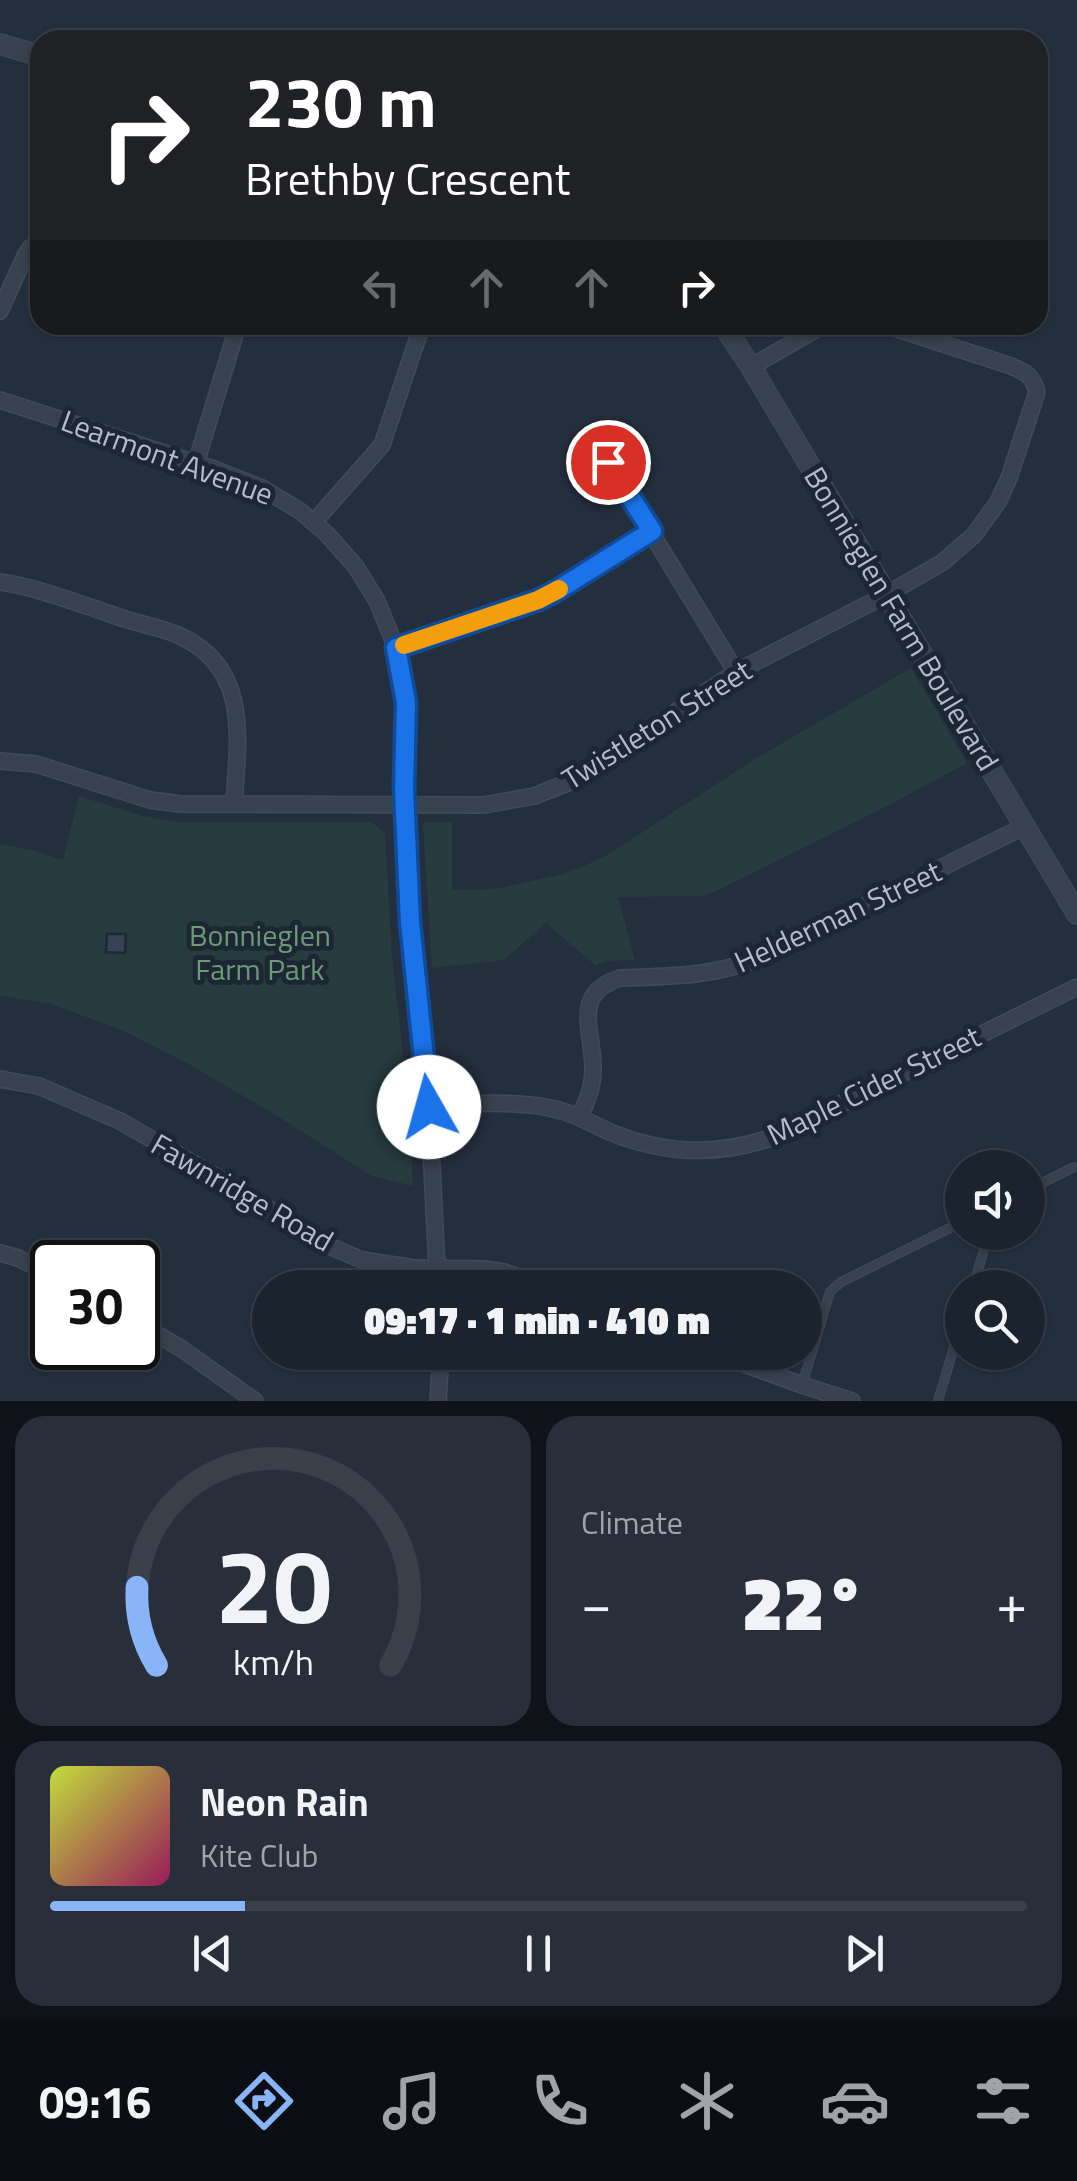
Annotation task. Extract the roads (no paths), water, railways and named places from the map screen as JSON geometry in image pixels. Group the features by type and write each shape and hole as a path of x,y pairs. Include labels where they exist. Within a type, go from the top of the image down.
{"street":[{"path":"0,44 30,53"},
{"path":"0,311 30,248"},
{"path":"196,463 235,335"},
{"path":"314,522 382,445 419,335"},
{"name":"Bonnieglen Farm Boulevard","path":"730,335 1077,914"},
{"path":"751,367 806,335"},
{"name":"Twistleton Street","path":"0,761 36,764 150,800 180,804 484,805 550,791 593,768 736,672 943,562 986,521 1010,478 1037,392 1034,380 1024,372 915,335"},
{"name":"Learmont Avenue","path":"0,400 262,488 314,522 368,584 396,648 406,702 404,804 411,942 429,1107 437,1270"},
{"path":"582,451 608,462 736,672"},
{"path":"396,648 538,600 652,531"},
{"path":"0,582 42,591 177,634 207,652 229,682 238,712 234,804"},
{"name":"Helderman Street","path":"580,1116 593,1072 588,1003 606,982 717,973 738,967 1025,826"},
{"name":"Maple Cider Street","path":"429,1107 494,1104 546,1108 580,1116 631,1140 668,1149 720,1150 758,1143 1077,987"},
{"name":"Fawnridge Road","path":"0,1079 40,1086 120,1122 248,1195 315,1240 362,1260 437,1270 491,1270"},
{"path":"0,1254 30,1264"},
{"path":"160,1336 256,1401"},
{"path":"438,1401 440,1370"},
{"path":"761,1370 852,1401"}],"lane":[{"path":"1045,1182 1074,1167"},
{"path":"802,1385 830,1292 841,1282 945,1230"},
{"path":"938,1401 947,1370"}],"park label":[{"name":"Bonnieglen Farm Park","path":"260,953"}]}
